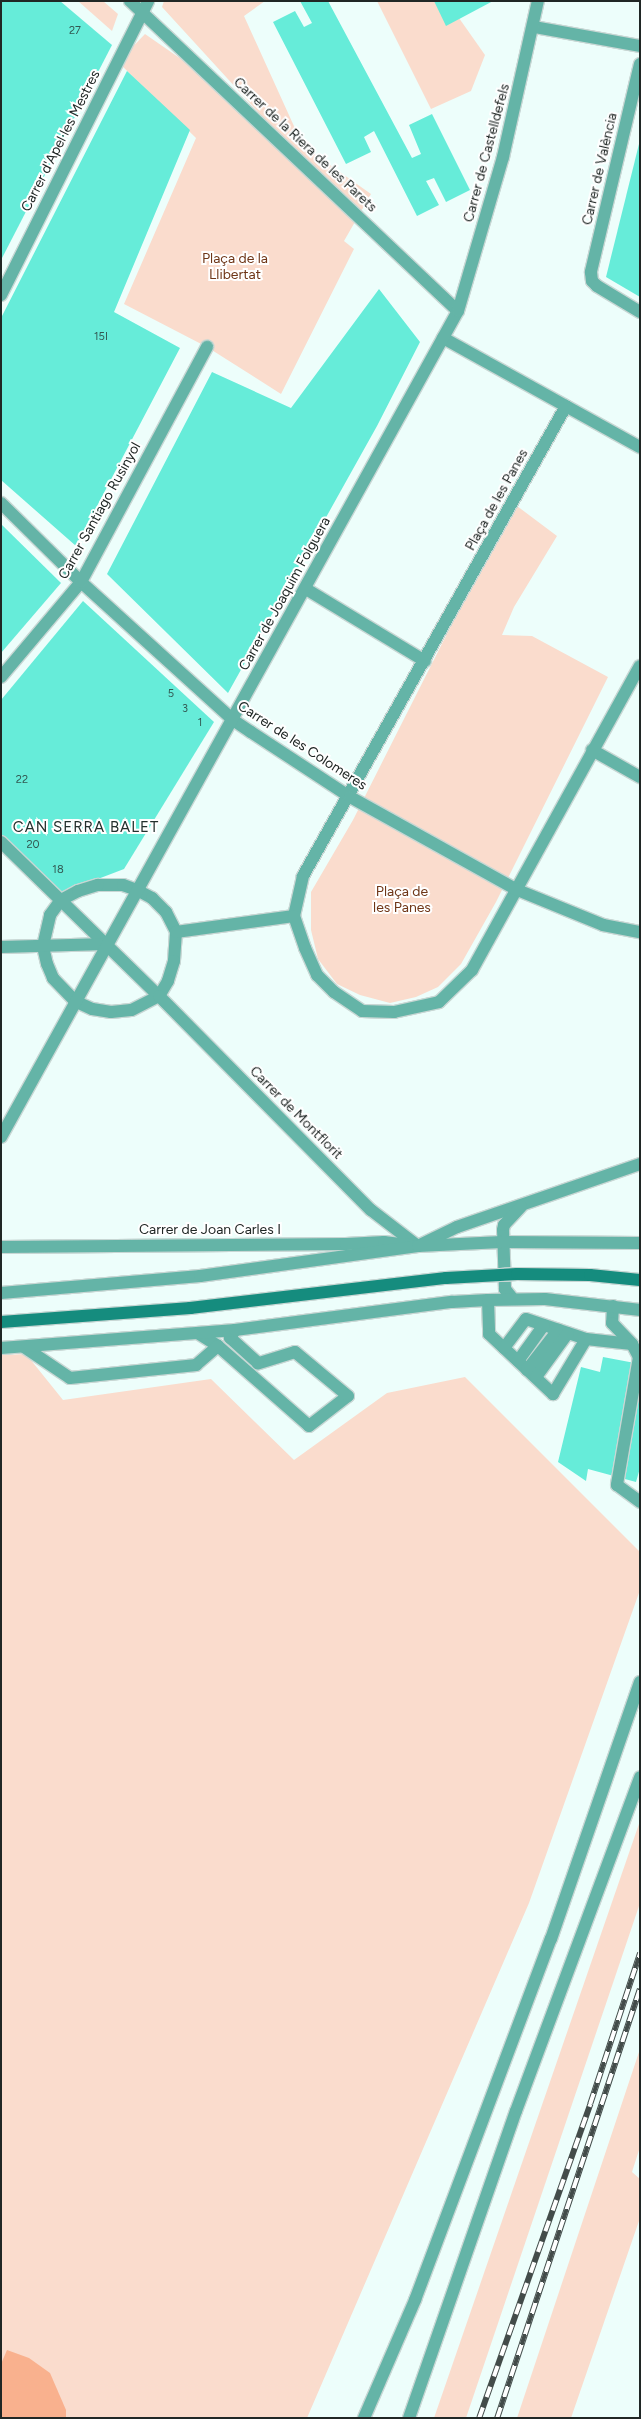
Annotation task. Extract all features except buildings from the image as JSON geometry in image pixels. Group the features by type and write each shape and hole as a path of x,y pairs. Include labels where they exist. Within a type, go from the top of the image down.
{"main road":[{"path":"1,1322 190,1308 446,1278 517,1274 590,1276 640,1280"}],"street":[{"name":"Carrer de la Riera de les Parets","path":"130,1 145,7 458,311"},
{"name":"Carrer de Castelldefels","path":"458,311 503,157 534,26 538,1"},
{"name":"Carrer d'Apel·les Mestres","path":"1,295 145,7"},
{"path":"534,26 640,46"},
{"name":"Carrer de València","path":"640,64 591,272 592,281 640,312"},
{"name":"Carrer de Joaquim Folguera","path":"75,1001 306,589 458,311"},
{"path":"443,338 640,447"},
{"name":"Carrer Santiago Rusinyol","path":"1,677 80,582 206,347"},
{"name":"Plaça de les Panes","path":"294,916 303,876 350,797 566,406"},
{"name":"Carrer de les Colomeres","path":"1,503 80,582 233,720 350,797 515,889 603,925 640,932"},
{"path":"306,589 425,661"},
{"path":"176,932 294,916 305,948 318,975 334,992 362,1011 394,1012 439,1002 472,970 515,889 640,666"},
{"path":"592,750 640,777"},
{"path":"1,842 61,900"},
{"path":"98,885 123,885 137,890 152,898 166,912 176,932 174,961 168,981 158,996 131,1010 111,1012 92,1009 75,1001 53,978 47,964 43,946 50,914 61,900 78,891 98,885"},
{"name":"Carrer de Montflorit","path":"61,900 371,1210 418,1246"},
{"path":"1,947 106,944"},
{"path":"1,1137 75,1001"},
{"path":"418,1246 458,1227 635,1167"},
{"path":"513,1299 505,1289 502,1242 504,1225 522,1205"},
{"name":"Carrer de Joan Carles I","path":"1,1247 346,1244 384,1242 418,1246"},
{"path":"1,1293 200,1276 418,1246 502,1242 640,1243"},
{"path":"1,1348 199,1334 452,1302 545,1299 639,1310"},
{"path":"488,1300 489,1334 553,1394 586,1339"},
{"path":"613,1306 612,1322 632,1344 638,1357 617,1485 640,1502"},
{"path":"504,1348 526,1319 586,1339 632,1344"},
{"path":"518,1360 544,1325"},
{"path":"199,1334 218,1346 310,1426 348,1396 295,1352 258,1363 230,1338 235,1330"},
{"path":"532,1374 563,1331"},
{"path":"24,1347 70,1378 196,1366 218,1346"},
{"path":"364,2418 415,2300 550,1939 640,1682"},
{"path":"409,2418 516,2111 640,1777"}],"green space":[{"path":"78,1 103,1 118,14 112,31"},
{"name":"Plaça de la Llibertat","path":"164,1 265,1 244,16 303,146 371,194 344,241 354,249 281,394 207,347 124,304 196,138 118,62 145,34 259,113 162,7"},
{"path":"377,1 447,1 485,55 471,91 431,109"},
{"name":"Plaça de les Panes","path":"513,503 557,536 514,607 502,635 532,636 608,677 496,902 461,964 438,987 416,997 390,1003 360,995 337,984 318,959 311,930 311,892 353,820"},
{"path":"26,1354 63,1400 211,1379 294,1460 387,1393 465,1377 640,1552 640,1590 529,1903 307,2418 1,2418 1,1355"},
{"path":"640,1821 640,1903 466,2418 434,2418"},
{"path":"640,2049 640,2147 632,2172 640,2179 640,2218 571,2418 517,2418"}],"shaded area":[{"path":"7,2350 29,2358 50,2373 66,2410 66,2418 1,2418 1,2364"}],"railway":[{"path":"479,2418 590,2104 640,1953"},
{"path":"497,2418 640,1989"}],"district":[{"name":"CAN SERRA BALET","path":"86,828"}]}
